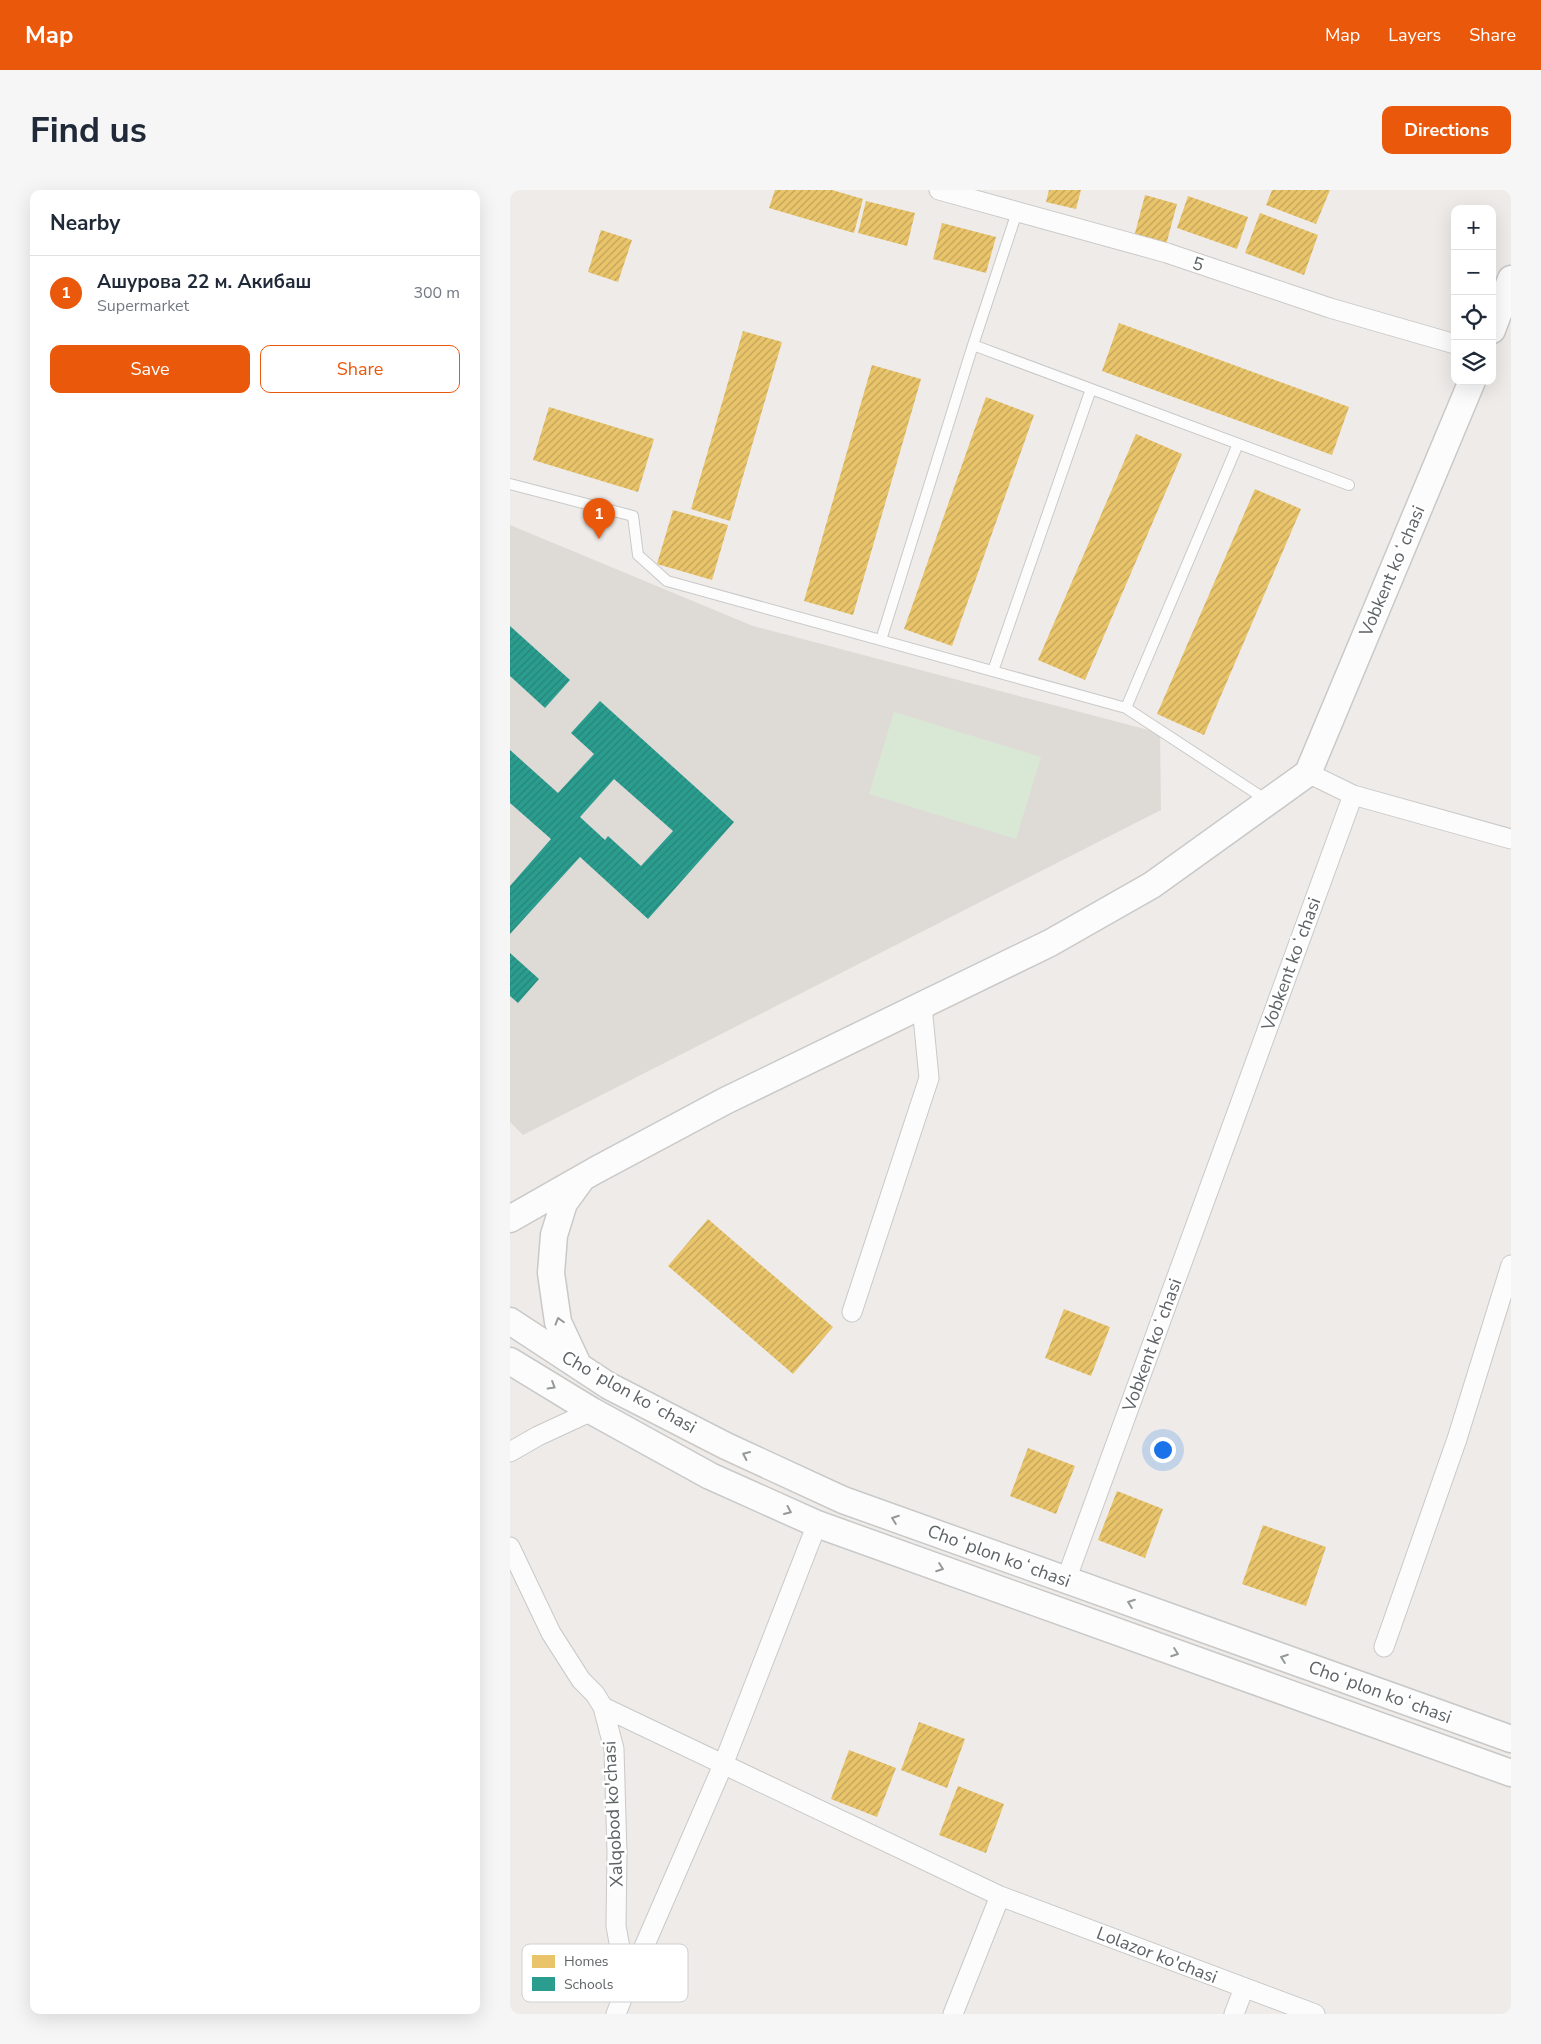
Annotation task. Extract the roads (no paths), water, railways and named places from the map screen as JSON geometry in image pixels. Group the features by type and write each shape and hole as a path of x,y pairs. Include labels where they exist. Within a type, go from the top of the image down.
{"main road":[{"path":"1496,319 1511,278"},
{"name":"Vobkent koʻchasi","path":"1308,773 1470,385"},
{"path":"510,1219 583,1177 725,1101 1050,943 1152,886 1308,773"},
{"path":"578,1366 558,1322 551,1273 554,1235 564,1203 583,1177"},
{"name":"Choʻplon koʻchasi","path":"510,1321 609,1386 726,1446 843,1500 1511,1739"},
{"name":"Choʻplon koʻchasi","path":"510,1361 592,1410 710,1476 817,1524 1511,1774"}],"street":[{"name":"5","path":"939,190 1167,253 1330,308 1451,343"},
{"path":"1308,773 1354,795 1511,839"},
{"name":"Vobkent koʻchasi","path":"1066,1580 1354,795"},
{"path":"852,1312 929,1078 922,1006"},
{"path":"1384,1647 1457,1439 1511,1264"},
{"path":"510,1452 592,1410"},
{"path":"645,1944 723,1765 817,1524"},
{"name":"Xalqobod ko'chasi","path":"510,1547 551,1633 581,1680 595,1694 603,1707 614,1749 617,1853 616,1926 619,1944"},
{"name":"Lolazor ko'chasi","path":"603,1707 660,1732 723,1765 1000,1896 1315,2014"},
{"path":"953,2014 1000,1896"},
{"path":"1234,2014 1244,1988"},
{"path":"616,2014 621,2002"}],"lane":[{"path":"881,640 973,345 1017,212"},
{"path":"973,345 1349,485"},
{"path":"993,671 1091,389"},
{"path":"1126,708 1238,444"},
{"path":"510,484 633,516 638,555 667,581 1126,708 1269,802"}],"place":[{"name":"Ашурова 22 м. Акибаш","path":"599,539"}]}
